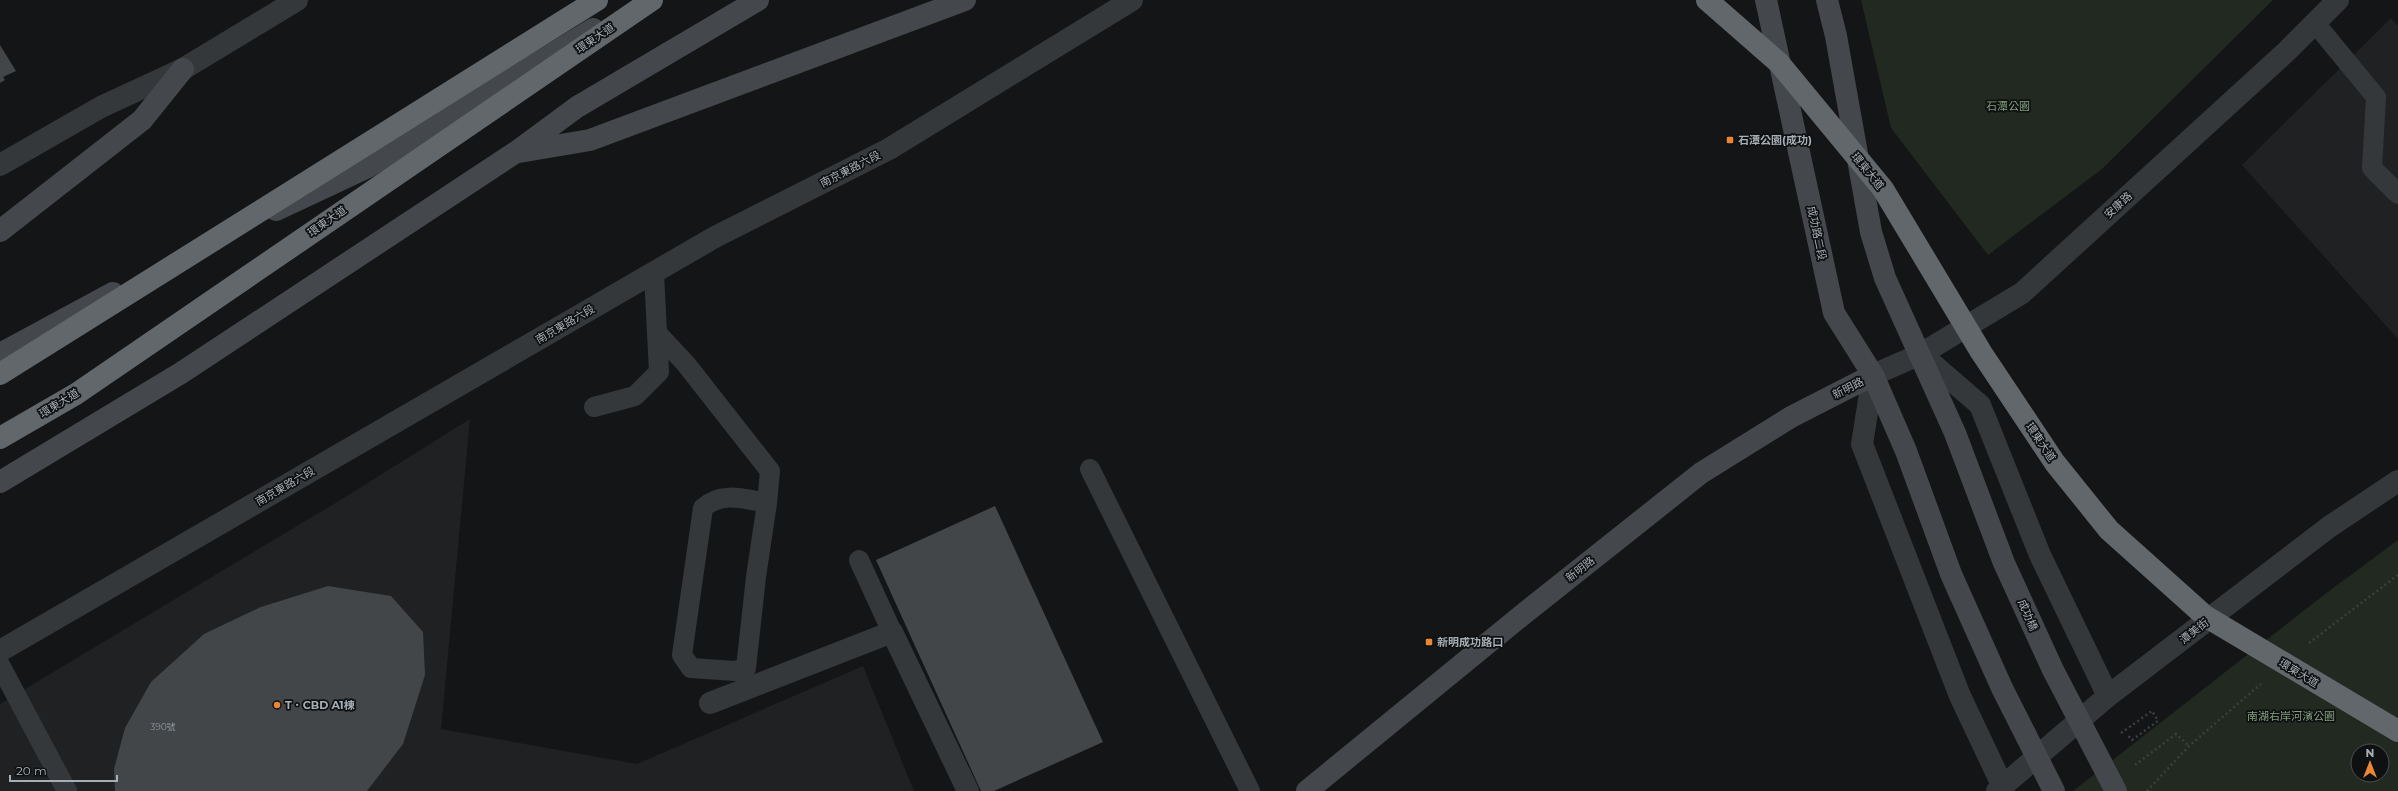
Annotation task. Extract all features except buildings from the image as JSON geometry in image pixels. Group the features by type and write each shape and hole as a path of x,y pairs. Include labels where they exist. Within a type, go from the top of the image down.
{"highway":[{"path":"0,374 597,0"},
{"name":"環東大道","path":"0,438 76,394 652,0"},
{"name":"環東大道","path":"1707,0 1779,63 1883,189 1985,358 2055,463 2109,530 2205,616 2398,729"},
{"name":"環東大道","path":"1713,0 1795,82 1879,184 1978,346 2057,464 2114,534 2194,609 2398,729"}],"main road":[{"path":"0,354 248,223 370,166 640,0"},
{"path":"0,482 181,373 516,152 577,107 758,0"},
{"path":"516,152 590,140 965,0"},
{"name":"成功路二段","path":"1766,0 1834,313 1874,375 1906,451 1951,574 2002,688 2054,791"},
{"path":"1827,0 1836,36 1871,232 1885,278 1922,354"},
{"path":"0,231 142,120 183,69"},
{"name":"成功橋","path":"1922,354 1955,433 2004,563 2052,670 2116,791"},
{"name":"新明路","path":"1307,791 1521,616 1701,473 1792,417 1874,375"}],"street":[{"path":"0,165 101,107 183,69 296,0"},
{"name":"南京東路六段","path":"0,651 715,237 889,149 1132,0"},
{"name":"安康路","path":"1874,375 1922,354 2022,293 2315,23 2338,0"},
{"path":"1922,354 1980,405 2040,555 2108,696"},
{"path":"1874,375 1862,444 1960,696 2000,789"},
{"name":"潭美街","path":"2000,789 2108,696 2329,527 2398,481"},
{"path":"710,703 892,632 968,791"}],"lane":[{"path":"2315,23 2376,97 2372,168 2398,194"},
{"path":"594,407 635,396 659,372 654,273"},
{"path":"657,333 686,364 770,471 767,503 756,577 746,668 735,671 691,668 682,655 703,508 711,500 734,497 767,503"},
{"path":"1090,469 1250,791"},
{"path":"859,560 892,632"},
{"path":"0,665 68,791"}],"path":[{"path":"2118,735 2152,711 2158,721 2132,740 2128,734"},
{"path":"2134,766 2176,734 2189,746"}],"shaded area":[{"path":"2391,18 2398,26 2398,339 2242,165"},
{"path":"470,419 441,729 637,764 863,666 914,791 0,791 0,704 342,499"}],"green space":[{"name":"石潭公園","path":"1861,0 2273,0 2102,169 1988,255 1891,128"},
{"name":"南湖右岸河濱公園","path":"2398,540 2398,791 2073,791 2325,594"}],"place":[{"name":"石潭公園(成功)","path":"1730,140"},
{"name":"新明成功路口","path":"1429,642"},
{"name":"T．CBD A1棟","path":"277,705"}]}
